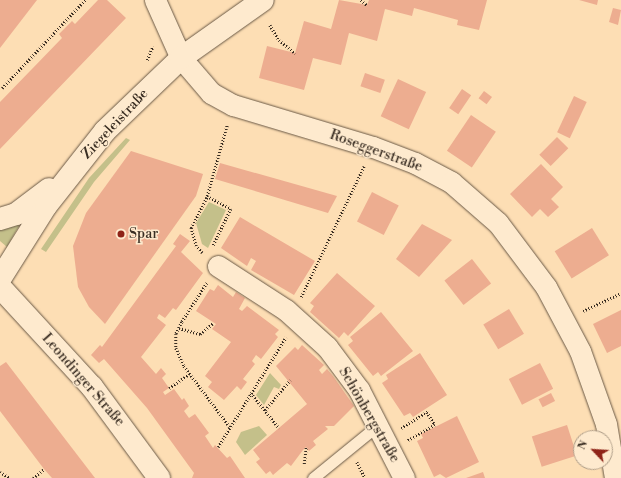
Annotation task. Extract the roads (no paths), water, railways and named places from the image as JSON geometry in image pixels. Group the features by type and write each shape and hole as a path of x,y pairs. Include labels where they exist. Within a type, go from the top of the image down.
{"street":[{"name":"Roseggerstraße","path":"155,0 181,58 202,85 229,103 395,155 451,182 478,202 533,266 565,319 598,398 616,478"},
{"name":"Ziegeleistraße","path":"0,279 73,169 114,121 181,58 263,0"},
{"path":"0,219 27,207 73,169"},
{"name":"Schönbergstraße","path":"215,258 295,318 338,360 378,425 404,478"},
{"name":"Leondinger Straße","path":"0,288 92,388 159,478"}],"lane":[{"path":"313,478 378,425"}],"place":[{"name":"Spar","path":"121,234"}]}
